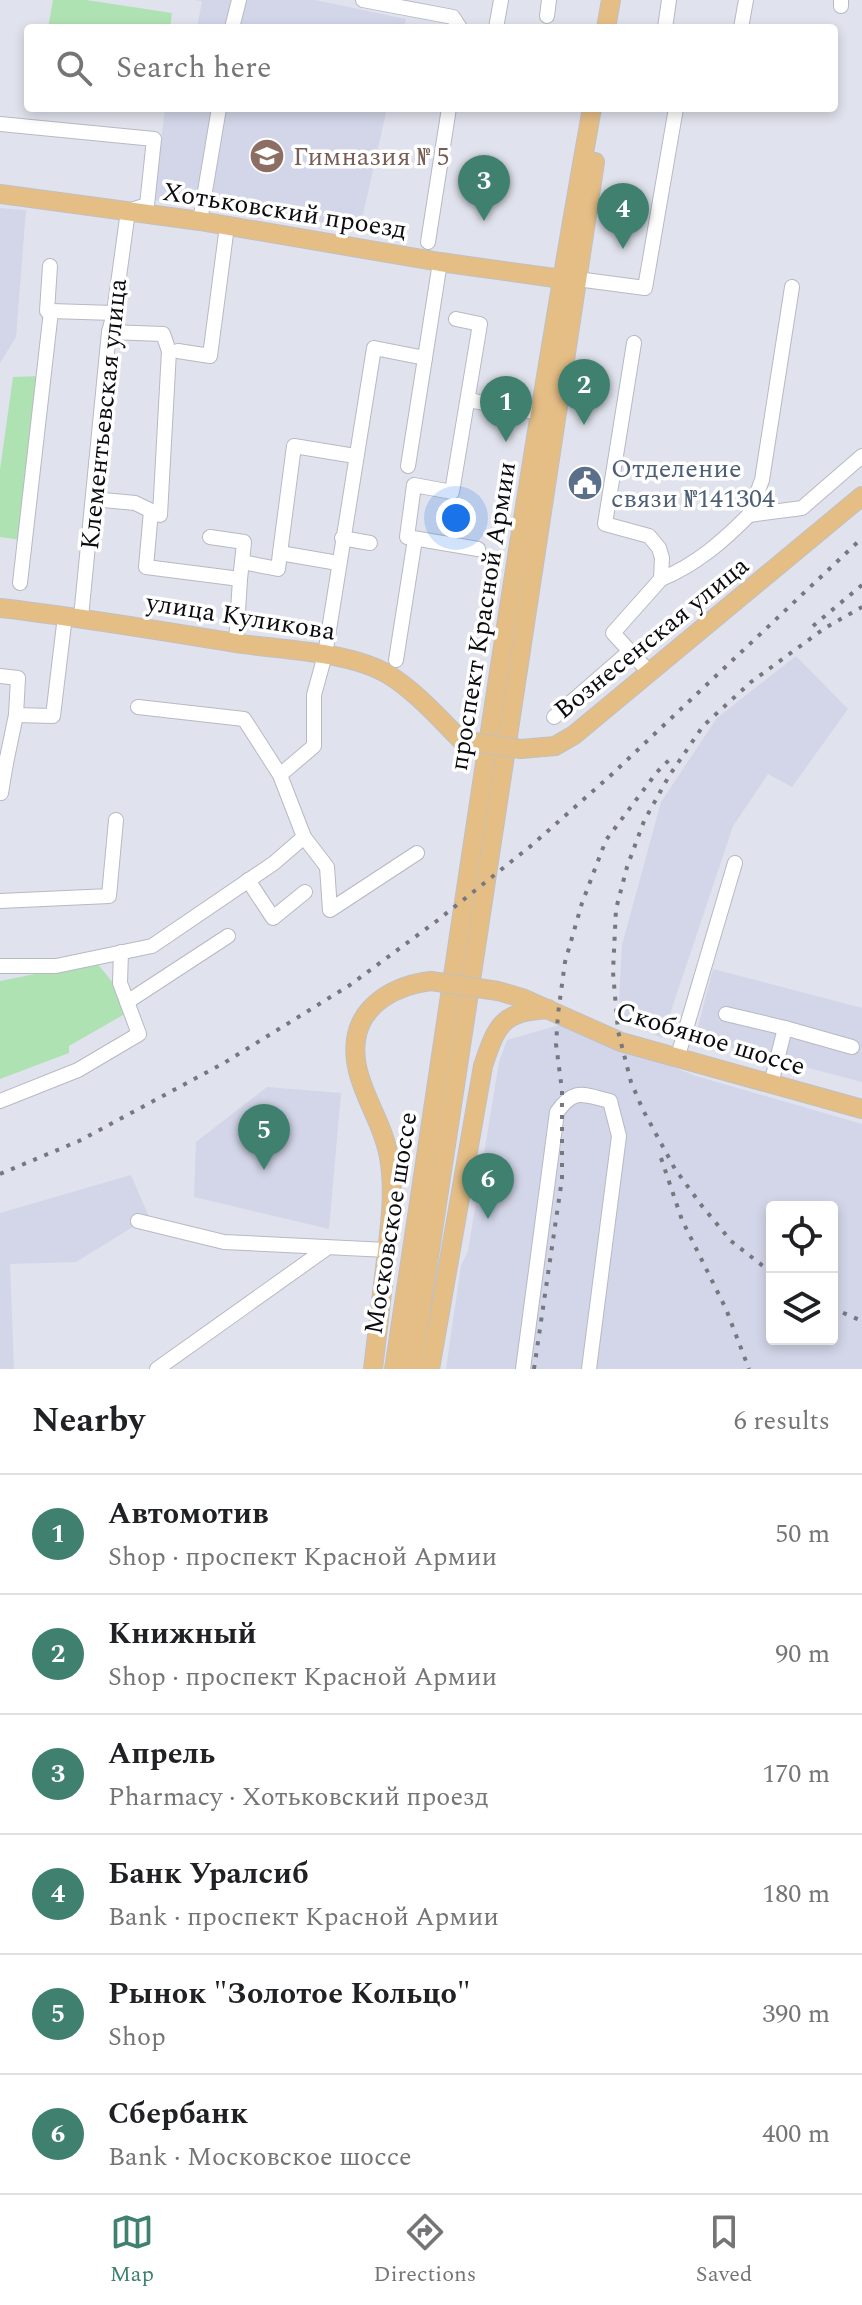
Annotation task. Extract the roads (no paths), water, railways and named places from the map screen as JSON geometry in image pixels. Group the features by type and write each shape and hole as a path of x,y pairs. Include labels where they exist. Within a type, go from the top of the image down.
{"main road":[{"path":"607,24 611,0"},
{"path":"616,24 619,0"},
{"name":"проспект Красной Армии","path":"446,1085 570,279 591,112"},
{"name":"проспект Красной Армии","path":"446,1085 499,671 540,413 602,112"},
{"name":"Хотьковский проезд","path":"0,194 200,221 440,262 570,279"},
{"name":"Вознесенская улица","path":"455,735 521,749 555,746 574,735 862,496"},
{"name":"улица Куликова","path":"0,608 73,616 359,663 388,674 455,735"},
{"name":"Московское шоссе","path":"373,1369 392,1185 389,1155 357,1065 355,1041 361,1023 372,1006 409,983 431,981"},
{"name":"Скобяное шоссе","path":"431,981 498,991 522,998 621,1042 862,1109"},
{"path":"430,1369 487,1055 499,1029 509,1018 523,1011 548,1009"},
{"name":"Московское шоссе","path":"394,1369 446,1085"},
{"name":"Московское шоссе","path":"412,1369 446,1085"}],"street":[{"path":"233,24 239,0"},
{"path":"363,0 453,17 457,24"},
{"path":"497,24 501,0"},
{"path":"547,16 549,0"},
{"path":"666,24 669,0"},
{"path":"742,24 746,0"},
{"path":"200,221 218,112"},
{"path":"428,242 448,112"},
{"path":"570,279 645,288 675,112"},
{"path":"0,124 154,139 147,205 128,211"},
{"name":"Клементьевская улица","path":"16,715 53,716 93,499 109,332 128,211"},
{"path":"178,351 210,356 227,226"},
{"path":"408,466 440,262"},
{"path":"50,266 47,311 114,313"},
{"path":"650,673 613,633 661,579 702,557 749,515 762,480 792,287"},
{"path":"20,583 51,311"},
{"path":"456,319 480,324 452,492 414,485 407,537 478,549"},
{"path":"93,499 135,503 160,515 169,351 163,334 109,332"},
{"path":"634,343 605,524 649,536 659,548 662,558 661,579"},
{"path":"280,775 314,746 314,695 325,655 374,348 425,358"},
{"path":"468,400 540,413"},
{"path":"242,562 278,569 294,446 355,456"},
{"path":"749,515 802,508 862,456"},
{"path":"151,511 146,567 240,579"},
{"path":"210,537 244,542 236,643"},
{"path":"342,538 370,543"},
{"path":"396,660 415,539"},
{"path":"280,553 338,563"},
{"path":"554,717 630,651"},
{"path":"0,676 18,678 16,715 3,763 1,793"},
{"path":"138,707 244,719 280,775 304,837 327,867 330,910 417,853"},
{"path":"0,901 109,896 116,820"},
{"path":"0,966 56,966 152,946 274,863 304,837"},
{"path":"677,1059 735,863"},
{"path":"248,880 273,918 305,892"},
{"path":"127,1002 228,936"},
{"path":"0,1101 78,1070 139,1034 120,983 121,952"},
{"path":"726,1014 852,1047"},
{"path":"771,1084 785,1028"},
{"path":"523,1369 557,1112 567,1098 578,1093 610,1101 619,1136 589,1369"},
{"path":"138,1221 224,1242 387,1250"},
{"path":"163,1367 327,1248"}],"railway":[{"path":"0,1174 79,1141 224,1063 350,985 532,845 610,776 862,538"},
{"path":"813,626 862,585"},
{"path":"766,1268 731,1241 675,1169 631,1082 618,1031 613,972 616,909 644,821 669,776 703,726 751,682 825,628 862,607"},
{"path":"534,1369 562,1179 562,1090 556,1044 565,962 582,903 606,840 657,772 674,755"},
{"path":"661,1158 682,1220 726,1309 749,1369"},
{"path":"838,1311 862,1321"}],"place":[{"name":"Гимназия № 5","path":"267,156"},
{"name":"Апрель","path":"484,221"},
{"name":"Банк Уралсиб","path":"623,249"},
{"name":"Книжный","path":"584,425"},
{"name":"Автомотив","path":"506,442"},
{"name":"Отделение связи №141304","path":"585,483"},
{"name":"Рынок \"Золотое Кольцо\"","path":"264,1170"},
{"name":"Сбербанк","path":"488,1219"}]}
